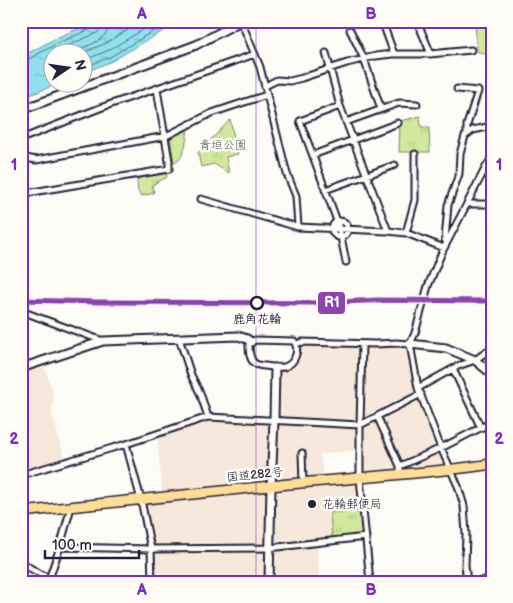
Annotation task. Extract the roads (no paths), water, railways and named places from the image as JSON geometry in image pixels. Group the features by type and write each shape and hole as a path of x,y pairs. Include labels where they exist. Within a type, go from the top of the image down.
{"highway":[{"name":"国道282号","path":"21,512 360,478 400,470 451,470 492,464"}],"street":[{"path":"21,110 196,45 241,21 260,67 287,174 296,196 298,227"},
{"path":"382,21 394,54"},
{"path":"417,21 431,54"},
{"path":"350,30 364,59 382,109"},
{"path":"265,86 277,80 290,81 364,59 394,54 431,54 471,50"},
{"path":"326,53 340,106 388,231"},
{"path":"21,139 100,108 255,54"},
{"path":"21,194 169,169 170,161 166,136 156,89"},
{"path":"457,89 478,91 467,125 467,134"},
{"path":"21,157 36,160 166,136 212,113 267,96"},
{"path":"346,122 399,103 417,104"},
{"path":"340,106 300,121 337,221 346,262"},
{"path":"313,155 398,123"},
{"path":"447,242 444,240 448,206 459,174 460,154 465,136 473,130 492,126"},
{"path":"406,233 415,200 416,154"},
{"path":"467,582 464,506 458,486 418,388 410,344 415,333 428,286 444,248 492,158"},
{"path":"325,190 395,165"},
{"path":"200,199 298,227 406,233 444,248"},
{"path":"467,204 492,204"},
{"path":"340,220 345,222 348,229 346,234 341,237 335,235 332,228 333,224 340,220"},
{"path":"21,311 103,341"},
{"path":"21,368 103,341 238,336 247,338 251,342"},
{"path":"179,338 208,417"},
{"path":"256,340 294,341 297,354 292,362 282,367 275,368 255,364 250,358 249,344 251,342 256,340"},
{"path":"296,344 299,342 410,344 446,348 475,360 492,374"},
{"path":"362,344 360,478 370,582"},
{"path":"418,388 452,369 475,360 492,348"},
{"path":"269,582 270,486 275,368"},
{"path":"452,369 481,428"},
{"path":"21,475 208,417 360,425 421,394"},
{"path":"378,416 400,470 492,422"},
{"path":"126,444 151,550 152,582"},
{"path":"302,453 303,483"},
{"path":"48,580 71,507"},
{"path":"60,546 151,550 269,548 366,537"},
{"path":"21,560 48,580 55,582"},
{"path":"477,582 492,578"}],"water":[{"path":"97,21 180,21 112,61 92,69 92,42 49,42"},
{"path":"42,46 42,90 21,99 21,57"}],"waterway":[{"path":"27,569 46,580"}],"place":[{"name":"鹿角花輪","path":"257,303"},
{"name":"花輪郵便局","path":"312,504"}],"park label":[{"name":"青垣公園","path":"223,145"}]}
